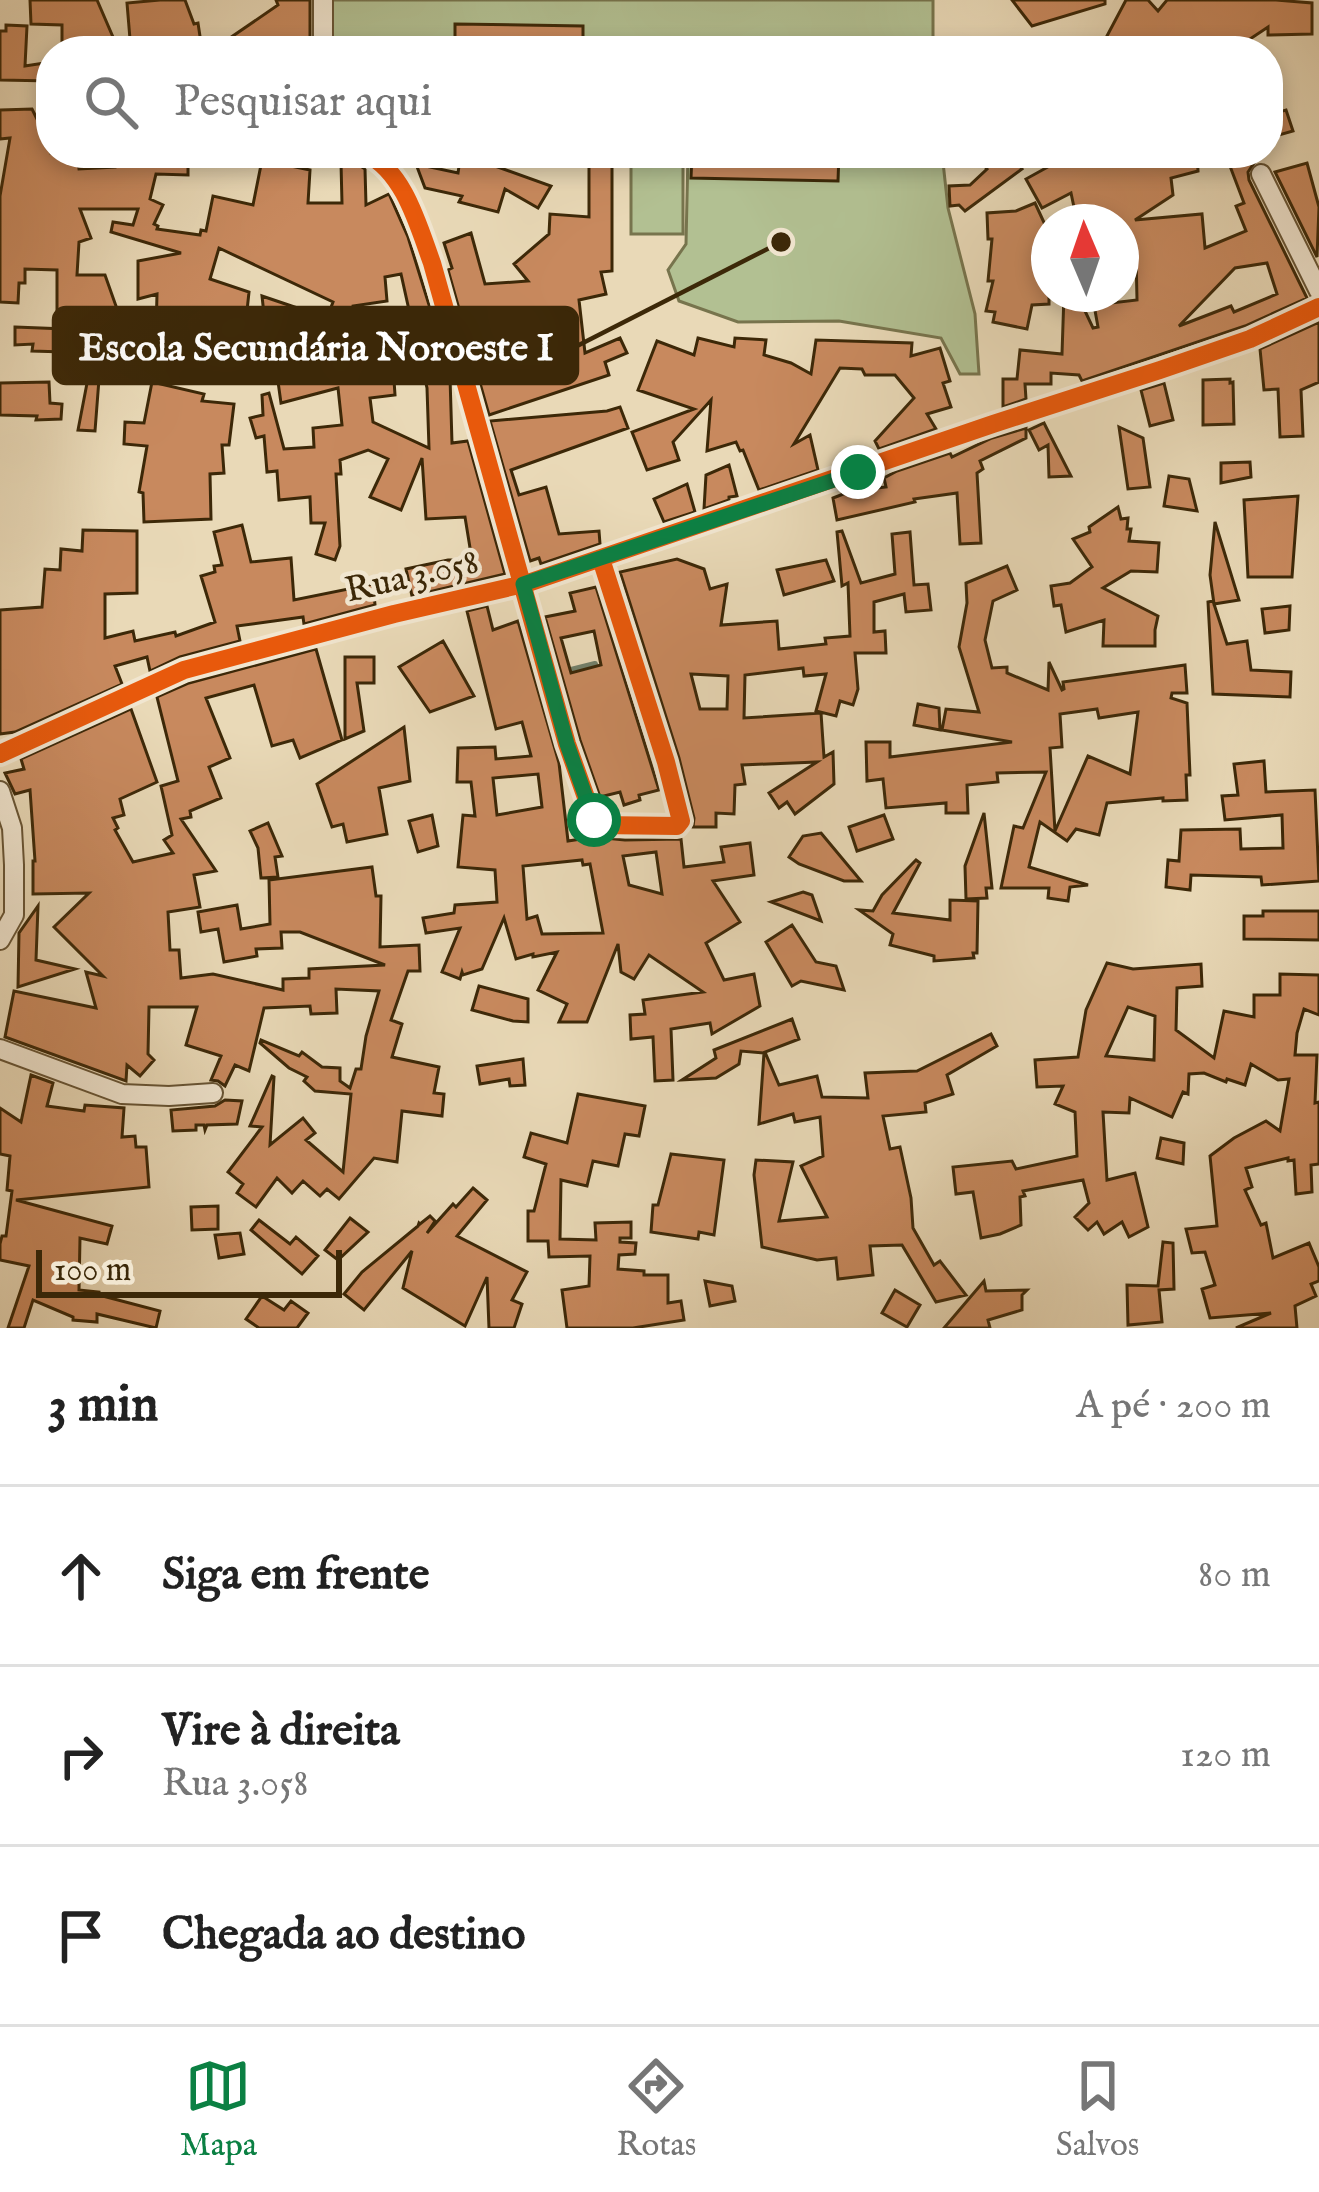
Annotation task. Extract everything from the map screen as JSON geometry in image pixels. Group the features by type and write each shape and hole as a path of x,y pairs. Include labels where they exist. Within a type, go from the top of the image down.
{"street":[{"path":"323,0 323,36"},
{"path":"385,168 432,263 567,744 594,820 615,826 677,826 681,821 666,762 602,559"},
{"path":"1261,174 1319,291"},
{"name":"Rua 3.058","path":"0,754 184,670 523,584 602,559 1250,339 1319,307"},
{"path":"0,791 11,828 14,915 0,940"},
{"path":"0,1049 122,1094 213,1093"}],"green space":[{"path":"330,0 933,0 933,36 330,36"},
{"path":"631,168 683,168 683,234 631,234"},
{"path":"688,168 944,168 948,208 975,314 979,374 960,374 941,338 839,321 738,322 679,301 668,270 686,244"}],"building":[{"path":"30,0 97,0 113,36 62,36 62,25 31,24"},
{"path":"185,0 200,36 130,36 127,3"},
{"path":"276,0 310,0 310,36 233,36 278,5"},
{"path":"1012,0 1105,0 1105,4 1032,26"},
{"path":"1126,0 1148,0 1158,11 1167,0 1312,3 1312,34 1268,35 1268,27 1254,36 1107,36"},
{"path":"455,24 583,26 583,36 455,36"},
{"path":"6,25 27,26 25,66 36,64 36,81 0,80 0,31 6,31"},
{"path":"32,109 36,168 188,168 188,175 156,174 150,199 163,205 154,224 157,229 200,235 201,230 206,231 213,196 253,205 260,168 310,170 308,203 342,203 341,168 365,169 366,205 389,194 434,321 413,328 401,274 385,277 387,301 353,306 349,351 343,353 348,369 393,366 395,395 370,398 373,422 429,448 427,388 419,354 442,349 450,377 452,443 468,441 505,574 412,596 406,569 472,560 465,517 426,519 422,458 401,510 370,497 388,459 368,450 340,460 341,474 336,474 340,546 335,560 316,554 325,523 311,523 310,497 279,500 277,471 267,472 264,436 256,438 250,418 263,415 262,395 269,393 284,449 314,447 313,428 342,425 338,388 281,403 275,360 269,361 262,296 327,318 333,302 219,248 210,279 249,292 240,377 237,369 137,355 138,332 156,332 157,294 138,299 138,261 181,253 111,232 113,222 133,225 138,209 80,209 91,238 79,242 77,275 105,275 116,306 113,322 57,320 57,270 25,269 18,303 0,302 0,196 10,138 0,139 0,110"},
{"path":"1283,111 1293,131 1283,134"},
{"path":"1307,163 1319,207 1317,257 1275,172"},
{"path":"418,168 458,173 459,168 500,168 551,186 538,208 505,189 498,212 459,202 462,196 425,188"},
{"path":"589,168 612,168 612,271 601,272 606,294 579,300 585,353 620,338 627,353 605,362 609,375 489,415 444,243 471,233 485,284 528,281 514,264 549,234 550,214 589,217"},
{"path":"691,168 838,168 838,181 691,178"},
{"path":"1046,168 1198,168 1171,178 1173,195 1139,217 1139,204 1073,204 1071,193 1040,204 1026,179"},
{"path":"1231,168 1251,168 1249,180 1307,298 1245,326 1082,381 1079,375 1051,373 1051,384 1025,384 1026,399 1003,407 1003,379 1017,379 1020,350 1062,354 1063,312 1085,312 1093,328 1098,327 1095,312 1139,312 1139,220 1202,214 1205,248 1246,231 1236,206 1244,203","holes":["1267,263 1277,294 1234,312 1231,306 1179,326 1235,268"]},
{"path":"987,169 1022,169 965,211 959,205 950,206 949,186 970,185"},
{"path":"1031,205 1027,329 993,322 995,312 986,311 993,281 988,281 992,239 988,239 987,213"},
{"path":"1319,322 1319,382 1301,390 1303,436 1280,437 1278,389 1264,390 1260,349"},
{"path":"15,327 65,329 64,352 15,345"},
{"path":"698,338 734,347 735,338 766,340 764,355 811,374 816,340 912,343 911,356 940,348 950,381 943,383 951,407 927,414 936,429 879,449 875,441 914,398 895,375 865,375 862,369 840,368 794,444 810,435 818,470 759,490 736,442 707,451 711,400 673,442 679,460 647,470 632,432 694,409 638,390 657,341 694,355"},
{"path":"88,378 99,379 95,431 78,430"},
{"path":"1230,379 1234,424 1203,425 1203,380"},
{"path":"49,382 50,403 62,404 61,419 0,415 0,383"},
{"path":"152,382 204,394 202,401 234,404 229,445 222,445 224,473 210,474 211,519 144,522 143,493 139,492 147,446 124,444 125,422 144,423"},
{"path":"1164,383 1173,420 1150,426 1141,390"},
{"path":"620,407 628,428 511,470 519,495 546,487 559,534 599,531 600,544 541,564 539,558 530,561 490,421"},
{"path":"1044,423 1071,476 1049,477 1048,445 1039,450 1029,430"},
{"path":"1119,427 1143,438 1150,487 1128,489"},
{"path":"1026,428 1026,438 980,461 981,543 960,544 957,493 837,520 833,498 886,487 884,478 897,471 950,453 952,457"},
{"path":"1250,462 1251,477 1221,483 1221,463"},
{"path":"729,465 737,496 704,509 706,475"},
{"path":"1169,476 1189,479 1197,511 1164,506"},
{"path":"687,484 695,512 664,522 654,499"},
{"path":"1298,496 1292,577 1248,577 1244,500"},
{"path":"1118,507 1121,519 1128,518 1129,541 1159,543 1157,572 1131,571 1103,588 1158,616 1155,646 1103,646 1104,620 1066,632 1061,605 1054,606 1051,586 1070,583 1092,567 1073,539 1090,532 1089,527"},
{"path":"1215,522 1239,600 1214,604 1210,575"},
{"path":"242,525 251,562 291,558 294,600 373,584 375,605 304,624 303,617 237,626 240,641 180,657 150,671 147,657 115,666 122,684 15,732 0,734 0,610 42,607 45,569 60,570 61,549 82,551 83,530 137,531 137,593 105,594 105,638 133,631 135,641 175,632 176,636 215,622 201,576 222,565 214,532"},
{"path":"842,531 861,583 895,574 892,534 910,532 914,585 928,584 931,610 906,612 904,594 874,602 874,632 885,631 886,653 855,653 858,689 853,705 840,701 836,716 816,711 826,674 804,676 803,668 745,675 744,718 821,713 824,757 833,752 834,784 795,814 787,802 779,808 769,793 817,762 742,765 745,784 735,785 734,814 716,813 716,827 693,827 679,758 620,572 677,559 704,569 710,589 727,584 721,625 777,621 779,649 826,644 825,638 850,636 848,583 842,586 837,532","holes":["691,674 728,676 727,709 700,709"]},
{"path":"826,560 834,581 784,595 777,570"},
{"path":"1007,566 1017,590 993,601 985,640 992,668 1007,667 1007,673 1048,690 1049,662 1062,690 1063,682 1185,665 1187,693 1172,693 1171,698 1187,703 1187,800 1107,803 1099,835 1076,829 1067,841 1040,822 1029,867 1088,885 1070,887 1068,901 1048,898 1049,888 1001,888 1014,826 1023,828 1046,772 997,773 998,782 967,785 968,813 946,813 946,803 886,808 883,779 867,781 866,742 890,742 890,757 1012,742 942,730 946,709 979,712 959,647 966,583","holes":["1097,709 1099,718 1138,712 1130,774 1088,756 1055,831 1050,748 1062,747 1060,714"]},
{"path":"596,587 659,790 624,805 620,792 600,797 545,617 575,611 570,593","holes":["594,631 601,665 571,673 561,638"]},
{"path":"1213,601 1227,644 1247,641 1251,670 1291,672 1290,697 1213,694 1208,602"},
{"path":"487,606 493,630 518,621 559,763 568,841 681,839 684,867 724,862 721,847 750,843 754,875 713,881 740,922 706,943 724,980 754,974 760,1006 712,1034 710,1023 671,1029 673,1080 655,1081 653,1037 631,1039 630,1015 645,1014 643,1000 703,992 649,955 634,979 621,972 618,944 587,1022 559,1022 567,1004 538,990 557,952 516,959 504,918 482,969 462,972 460,979 442,972 460,928 426,933 423,918 454,913 455,905 497,902 495,870 458,867 463,815 475,816 471,782 457,782 458,748 495,747 496,759 531,756 522,722 496,729 467,611","holes":["538,774 542,807 497,815 493,778","656,852 662,894 629,885 623,856","582,860 583,865 590,864 603,933 542,934 537,916 527,919 523,866"]},
{"path":"1290,606 1289,630 1265,633 1262,609"},
{"path":"443,641 474,696 430,712 399,667"},
{"path":"316,649 342,740 300,758 293,740 272,746 254,685 206,698 230,758 209,767 221,798 181,819 216,871 194,875 200,907 168,912 170,950 179,950 181,978 213,974 283,990 283,979 309,978 309,969 385,965 300,932 281,932 282,948 256,949 257,956 224,962 218,929 201,932 198,912 237,905 241,929 270,924 269,880 372,867 376,896 381,896 380,947 419,945 420,971 408,971 391,1020 402,1024 392,1057 439,1067 434,1093 444,1094 442,1116 402,1111 397,1162 374,1158 339,1199 327,1189 320,1196 303,1181 292,1193 277,1178 256,1207 237,1193 243,1184 228,1172 262,1127 250,1126 272,1076 270,1145 303,1118 315,1133 306,1140 343,1172 351,1094 315,1091 304,1081 307,1077 289,1068 261,1040 299,1056 302,1052 322,1067 340,1068 340,1081 350,1088 356,1069 361,1069 379,991 336,989 337,1013 311,1014 310,1006 264,1008 249,1071 235,1065 225,1086 211,1080 221,1056 186,1045 197,1007 149,1007 148,1054 154,1060 140,1076 127,1065 126,1081 5,1037 14,991 96,1008 86,972 103,976 54,927 89,893 33,894 30,790 15,794 5,773 24,769 21,759 131,709 157,782 120,799 124,815 113,818 115,830 133,862 173,853 164,840 172,835 161,786 178,781 157,697 189,683"},
{"path":"345,657 374,657 374,683 357,683 364,731 345,739"},
{"path":"918,704 939,708 940,730 914,725"},
{"path":"404,727 410,781 379,788 387,834 347,842 343,824 332,827 317,784"},
{"path":"1264,761 1266,792 1315,790 1319,881 1262,885 1261,877 1191,875 1190,890 1166,887 1168,860 1179,861 1181,830 1240,829 1241,849 1283,848 1282,815 1225,820 1222,796 1238,795 1234,764"},
{"path":"984,813 992,888 986,888 987,898 966,899 965,866"},
{"path":"432,815 438,846 418,852 409,821"},
{"path":"884,815 893,839 857,851 849,827"},
{"path":"268,823 282,856 275,857 278,877 261,878 258,848 250,831"},
{"path":"821,833 861,881 844,881 789,857 803,836"},
{"path":"916,860 920,863 893,913 950,920 950,900 978,901 974,958 934,961 934,956 890,945 893,934 859,910 873,911"},
{"path":"803,892 812,895 821,921 771,902"},
{"path":"38,906 36,960 75,969 18,987 19,933"},
{"path":"1263,911 1319,911 1319,940 1244,939 1244,916 1263,916"},
{"path":"792,925 816,962 836,966 844,990 801,981 792,986 766,942"},
{"path":"1107,963 1133,969 1201,964 1202,986 1177,988 1176,1030 1214,1058 1224,1011 1254,1017 1254,995 1280,995 1280,974 1319,975 1319,1015 1304,1009 1295,1055 1317,1055 1319,1164 1311,1165 1312,1192 1296,1194 1294,1160 1246,1168 1252,1187 1245,1190 1261,1225 1266,1223 1273,1258 1309,1243 1319,1267 1319,1281 1311,1284 1316,1296 1295,1306 1297,1328 1236,1328 1271,1313 1210,1318 1202,1289 1215,1285 1205,1252 1192,1253 1186,1229 1217,1226 1210,1156 1266,1121 1280,1131 1289,1079 1278,1080 1251,1064 1245,1085 1204,1073 1189,1074 1188,1094 1183,1092 1172,1117 1130,1098 1129,1113 1103,1112 1107,1180 1135,1173 1148,1227 1129,1237 1122,1222 1104,1234 1097,1222 1088,1230 1075,1217 1089,1203 1083,1180 1023,1191 1021,1225 981,1238 973,1192 956,1194 953,1167 1012,1161 1016,1169 1077,1156 1075,1112 1055,1104 1063,1086 1037,1087 1035,1060 1078,1057 1086,1010","holes":["1128,1007 1155,1016 1154,1060 1106,1056"]},
{"path":"479,986 528,999 528,1022 472,1010"},
{"path":"792,1019 799,1039 765,1052 779,1085 817,1076 822,1097 868,1098 865,1073 917,1071 991,1034 997,1046 947,1075 953,1094 925,1103 926,1112 883,1116 890,1149 900,1147 913,1228 934,1265 940,1261 966,1295 936,1302 902,1245 870,1246 873,1275 838,1279 836,1258 817,1260 762,1247 756,1160 793,1162 779,1221 827,1217 801,1166 823,1156 820,1117 795,1122 793,1114 759,1124 764,1053 741,1051 739,1064 716,1078 682,1080 716,1058 714,1050"},
{"path":"523,1059 525,1085 510,1086 509,1079 480,1084 477,1066"},
{"path":"31,1075 53,1083 47,1106 84,1111 85,1105 124,1108 122,1137 135,1136 136,1147 146,1147 149,1187 16,1200 112,1226 107,1244 80,1238 79,1290 160,1311 156,1328 97,1314 97,1322 73,1320 33,1300 24,1328 8,1328 29,1266 0,1260 12,1191 7,1190 10,1156 0,1154 0,1108 21,1122"},
{"path":"578,1094 645,1106 639,1136 625,1134 618,1166 593,1161 587,1186 561,1180 560,1239 596,1240 595,1223 631,1222 631,1238 620,1238 620,1242 636,1243 635,1254 619,1255 618,1269 668,1275 668,1303 681,1301 684,1320 633,1328 567,1328 562,1290 589,1286 590,1256 549,1257 548,1241 528,1241 528,1211 534,1211 546,1164 524,1157 531,1133 567,1143"},
{"path":"225,1100 242,1101 237,1124 173,1131 171,1110 215,1106"},
{"path":"1161,1138 1184,1143 1183,1164 1157,1158"},
{"path":"671,1154 724,1160 714,1235 699,1232 698,1239 651,1232 653,1205 658,1205"},
{"path":"473,1188 487,1200 457,1236 527,1272 512,1300 522,1304 514,1328 489,1328 487,1277 465,1326 403,1288 412,1251 364,1310 344,1294 362,1272 419,1223 430,1216 435,1221 427,1233"},
{"path":"218,1206 218,1229 192,1230 191,1207"},
{"path":"350,1218 368,1232 338,1260 325,1250"},
{"path":"259,1220 290,1244 296,1237 318,1256 302,1274 251,1230"},
{"path":"240,1233 244,1254 219,1258 215,1235"},
{"path":"1163,1242 1173,1243 1174,1289 1159,1290 1162,1322 1128,1325 1127,1285 1158,1286"},
{"path":"705,1281 732,1286 735,1301 710,1306"},
{"path":"984,1281 986,1291 1027,1290 1022,1295 1022,1310 988,1320 990,1328 944,1328"},
{"path":"895,1290 920,1305 907,1327 882,1313"},
{"path":"262,1296 284,1310 291,1301 308,1313 297,1328 259,1328 246,1319"}],"waterway":[{"path":"551,675 595,664 597,671"}],"cycle path":[{"path":"386,168 415,216 432,263 567,744 594,820 599,825 677,826 681,821 666,762 601,559"},
{"path":"0,754 184,670 528,583 1250,339 1319,307"}],"place":[{"name":"Escola Secundária Noroeste I","path":"781,242"}],"route":[{"path":"594,820 567,744 523,584 858,472"}]}
